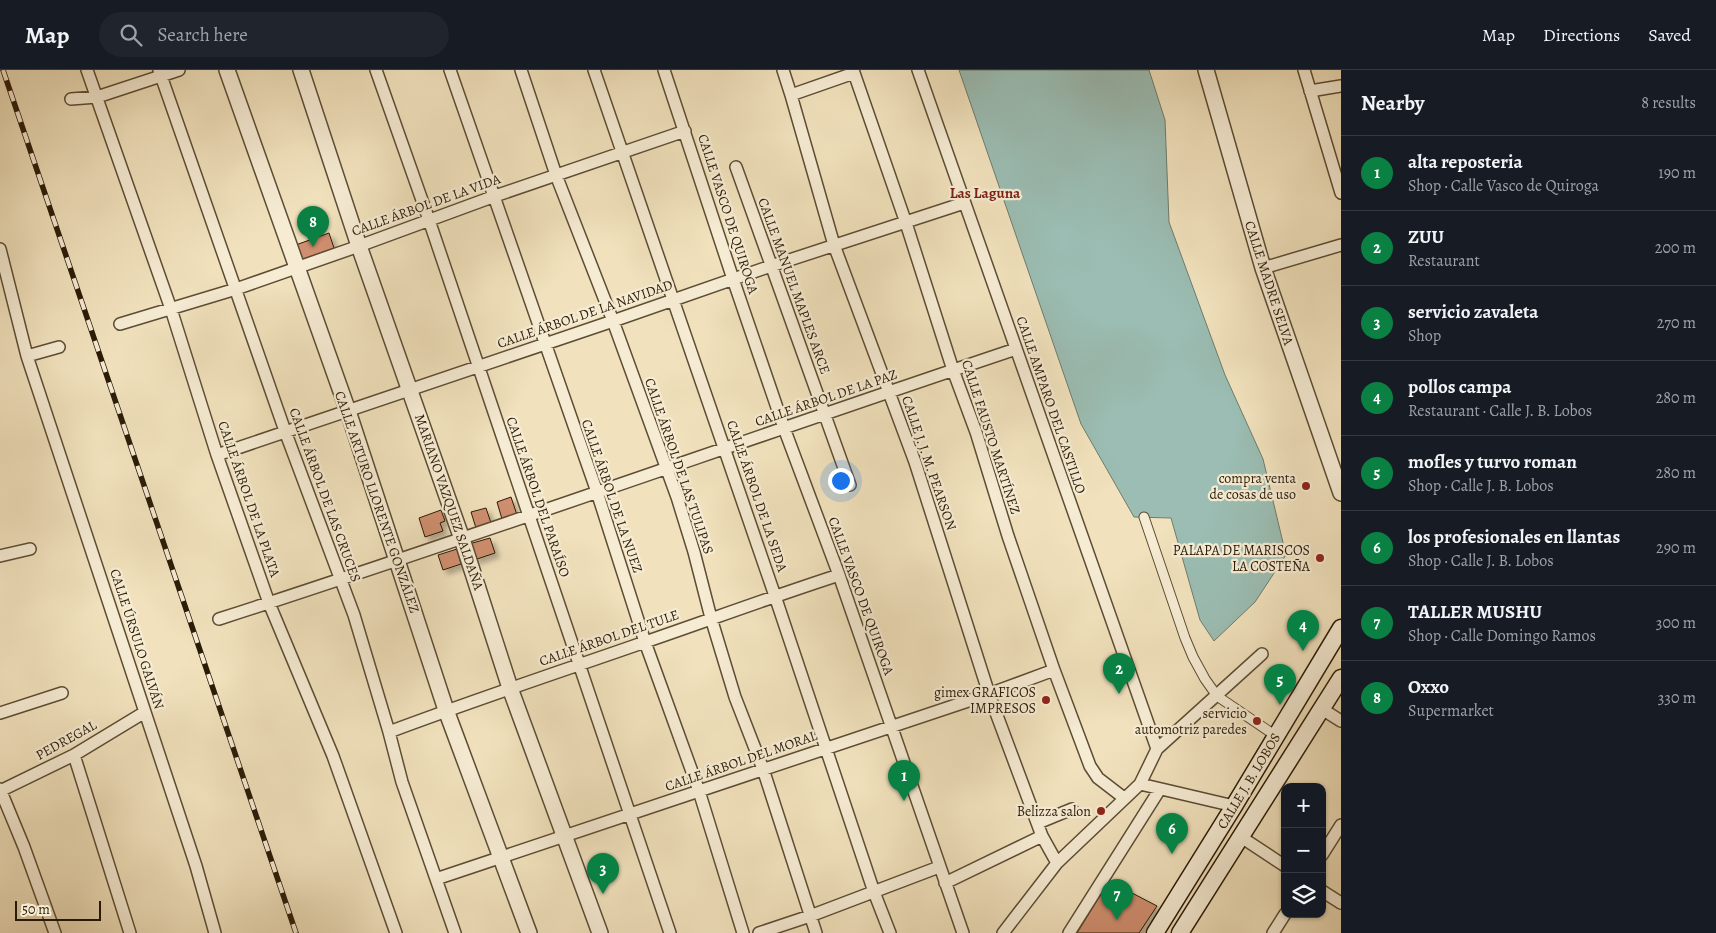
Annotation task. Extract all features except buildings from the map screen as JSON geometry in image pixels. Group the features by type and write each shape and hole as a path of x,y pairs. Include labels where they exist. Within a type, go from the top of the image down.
{"main road":[{"name":"CALLE J. B. LOBOS","path":"1155,933 1341,628"},
{"name":"CALLE J. B. LOBOS","path":"1180,933 1341,678"}],"street":[{"name":"CALLE ÁRBOL DE LA PLATA","path":"87,70 171,309 217,455 269,603 333,756 396,933"},
{"path":"71,99 97,96 160,73 179,70"},
{"name":"CALLE ARTURO LLORENTE GONZÁLEZ","path":"227,70 348,411 446,710 528,933"},
{"name":"MARIANO VAZQUEZ SALDAÑA","path":"301,70 462,539 510,688 600,933"},
{"name":"CALLE ÁRBOL DEL PARAÍSO","path":"376,70 429,220 670,933"},
{"name":"CALLE ÁRBOL DE LA NUEZ","path":"450,70 596,492 645,642 698,791 743,933"},
{"name":"CALLE ÁRBOL DE LAS TULIPAS","path":"521,70 556,175 613,321 667,468 694,552 711,618 735,696 763,769 816,933"},
{"name":"CALLE ÁRBOL DE LA SEDA","path":"594,70 775,596 874,892 890,933"},
{"name":"CALLE VASCO DE QUIROGA","path":"664,70 784,428 839,575 962,933"},
{"name":"CALLE J. J. M. PEARSON","path":"783,70 834,245 915,462 989,694 1042,836 1057,863"},
{"name":"CALLE AMPARO DEL CASTILLO","path":"918,70 1157,749"},
{"name":"CALLE MADRE SELVA","path":"1206,70 1263,268 1341,493"},
{"path":"1304,70 1310,91 1336,156 1341,192"},
{"path":"791,94 853,71"},
{"name":"CALLE FAUSTO MARTÍNEZ","path":"853,71 906,223 953,370 976,432 1008,536 1054,670 1090,766 1098,778 1124,798"},
{"name":"CALLE ÁRBOL DE LAS CRUCES","path":"160,73 285,431 354,615 402,782 455,933"},
{"path":"1310,91 1341,86"},
{"name":"CALLE ÁRBOL DE LA VIDA","path":"120,324 236,289 495,196 685,131"},
{"name":"CALLE MANUEL MAPLES ARCE","path":"736,167 850,485"},
{"name":"CALLE ÁRBOL DE LA NAVIDAD","path":"217,455 771,266 964,203"},
{"path":"1263,268 1341,245"},
{"name":"CALLE ÚRSULO GALVÁN","path":"0,249 27,356 196,866 215,933"},
{"path":"27,356 59,347"},
{"name":"CALLE ÁRBOL DE LA PAZ","path":"219,619 398,561 1016,349"},
{"path":"1144,517 1185,638 1205,679 1217,696 1276,736"},
{"path":"0,556 30,549"},
{"name":"CALLE ÁRBOL DEL TULE","path":"389,732 446,710 839,575"},
{"path":"1009,931 1057,863 1140,784 1157,749 1262,654"},
{"name":"CALLE ÁRBOL DEL MORAL","path":"436,879 989,694 1054,670"},
{"path":"0,714 62,693"},
{"path":"1322,709 1341,721"},
{"name":"PEDREGAL","path":"0,790 74,755 145,712"},
{"path":"74,755 130,933"},
{"path":"1140,784 1234,806"},
{"path":"1069,933 1160,789"},
{"path":"0,790 24,847 56,933"},
{"path":"1038,823 1072,808"},
{"path":"1326,849 1341,825"},
{"path":"945,883 1042,836"},
{"path":"1241,837 1281,863"},
{"path":"759,933 810,916 939,867"},
{"path":"1326,894 1341,903"},
{"path":"1273,933 1282,918"}],"water":[{"path":"959,70 1149,70 1165,120 1169,222 1225,375 1263,459 1286,555 1255,602 1214,641 1200,620 1171,518 1134,517 1081,424"}],"railway":[{"path":"3,70 296,933"}],"place":[{"name":"Oxxo","path":"313,247"},
{"name":"compra venta de cosas de uso","path":"1306,486"},
{"name":"PALAPA DE MARISCOS LA COSTEÑA","path":"1320,558"},
{"name":"pollos campa","path":"1303,651"},
{"name":"ZUU","path":"1119,694"},
{"name":"gimex GRAFICOS IMPRESOS","path":"1046,700"},
{"name":"mofles y turvo roman","path":"1280,705"},
{"name":"servicio automotriz paredes","path":"1257,721"},
{"name":"alta reposteria","path":"904,801"},
{"name":"Belizza salon","path":"1101,811"},
{"name":"los profesionales en llantas","path":"1172,854"},
{"name":"servicio zavaleta","path":"603,894"},
{"name":"TALLER MUSHU","path":"1117,920"}],"district":[{"name":"Las Laguna","path":"985,193"}]}
